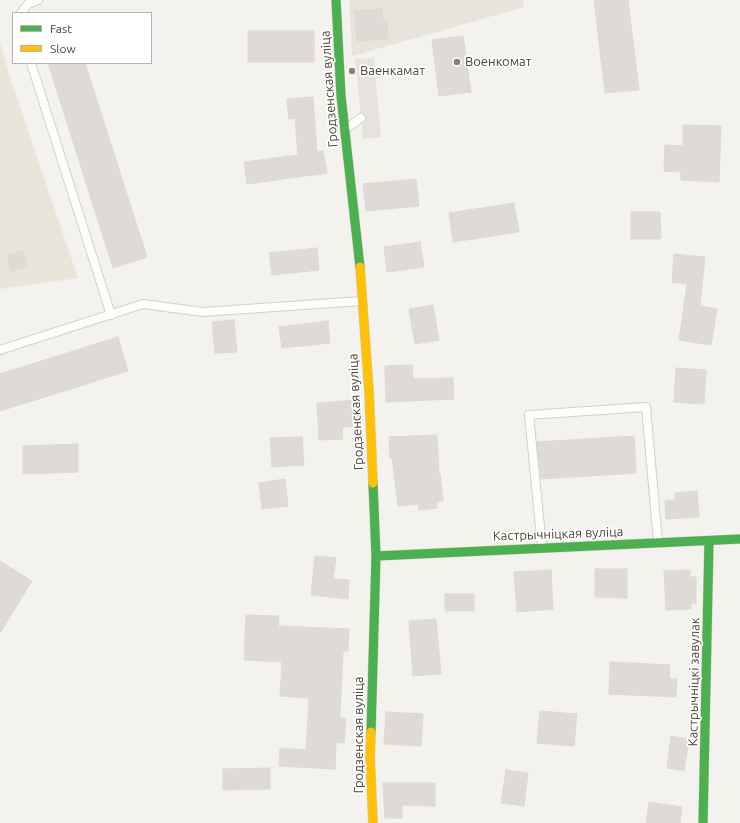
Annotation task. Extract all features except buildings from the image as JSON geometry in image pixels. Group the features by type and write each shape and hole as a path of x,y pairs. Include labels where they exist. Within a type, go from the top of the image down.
{"street":[{"name":"Гродзенская вуліца","path":"336,0 341,96 363,301 369,390 376,556 370,757 373,823"},
{"name":"Кастрычніцкая вуліца","path":"376,556 542,547 740,539"},
{"name":"Кастрычніцкі завулак","path":"703,823 709,541"}],"lane":[{"path":"22,12 28,4 38,0"},
{"path":"31,64 111,315"},
{"path":"345,130 361,118"},
{"path":"0,350 143,304 203,312 363,301"},
{"path":"542,547 529,415 646,407 658,543"}],"shaded area":[{"path":"349,0 523,0 524,7 352,56"},
{"path":"0,42 8,71 78,278 0,289"},
{"path":"374,58 381,137 363,139 355,59"}],"traffic: fast":[{"path":"336,0 341,96 360,267"},
{"path":"371,732 376,556 373,483"},
{"path":"376,556 740,539"},
{"path":"703,823 709,541"}],"traffic: slow":[{"path":"360,267 369,391 373,483"},
{"path":"371,732 370,757 373,823"}],"place":[{"name":"Военкомат","path":"457,62"},
{"name":"Ваенкамат","path":"352,71"}]}
